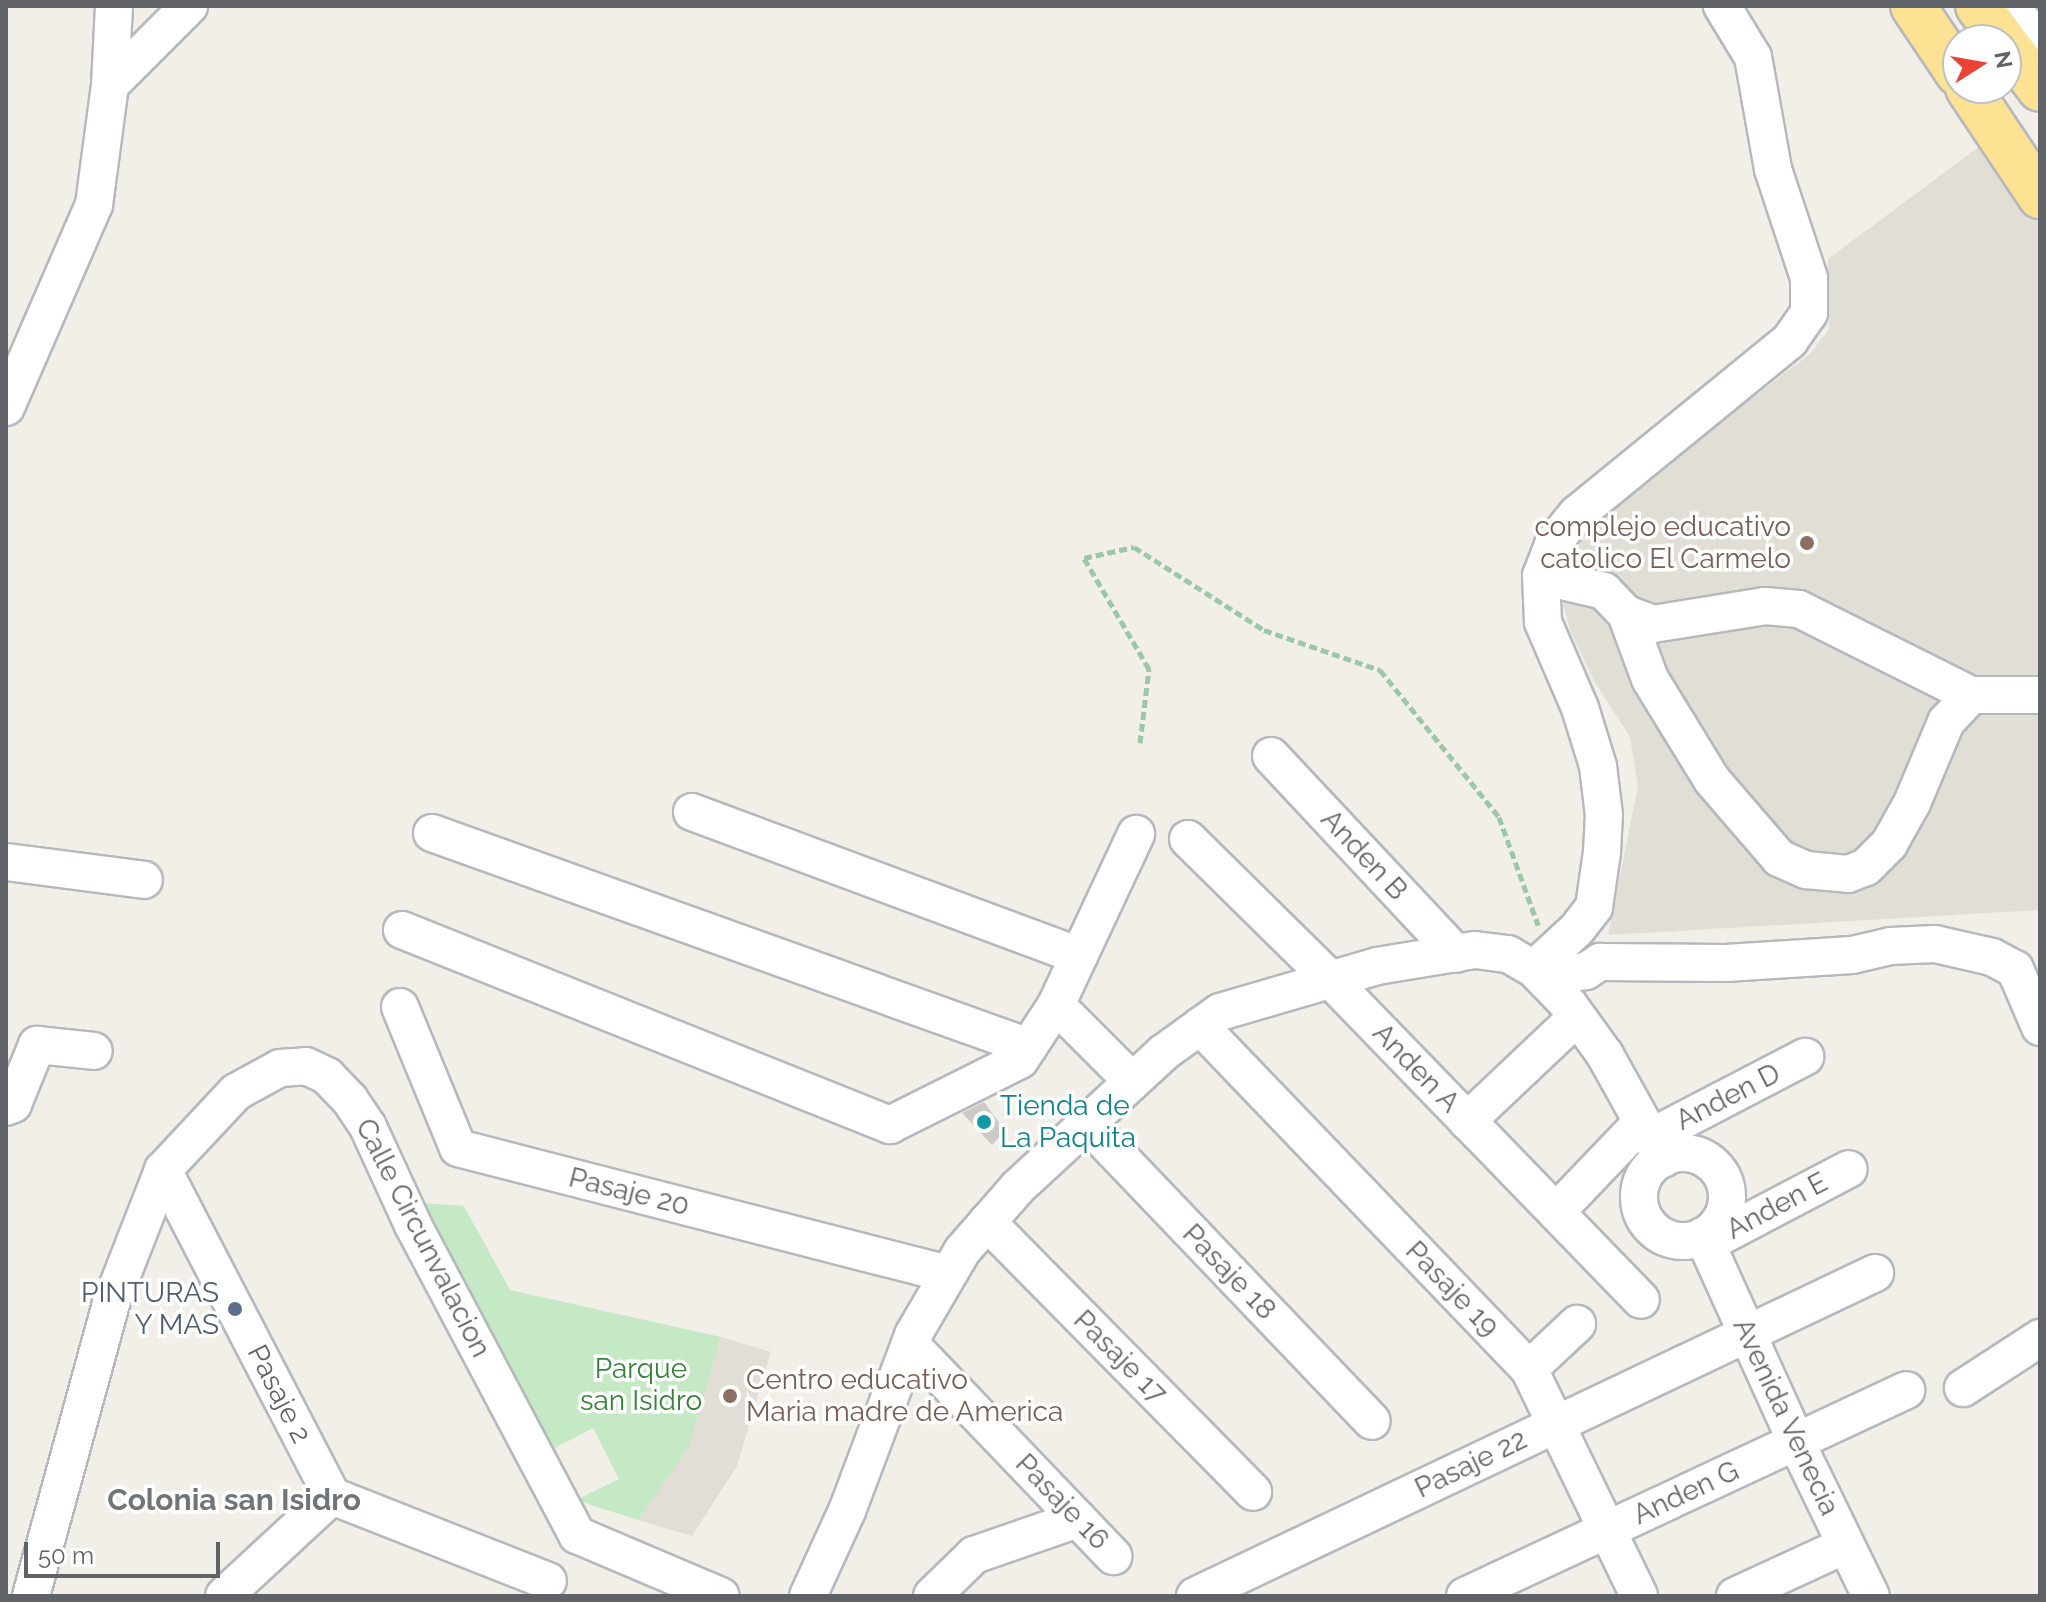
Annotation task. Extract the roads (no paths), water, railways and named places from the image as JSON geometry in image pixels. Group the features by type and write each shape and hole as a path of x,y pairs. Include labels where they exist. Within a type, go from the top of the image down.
{"highway":[{"path":"1913,6 1942,49"},
{"path":"1978,6 1992,24"},
{"path":"2022,65 2040,89"},
{"path":"1979,104 2040,196"}],"street":[{"path":"110,85 189,6"},
{"path":"1542,963 1594,907 1604,815 1598,766 1580,708 1543,622 1541,576 1554,542 1577,514 1790,340 1809,313 1809,278 1773,169 1753,57 1722,6"},
{"path":"2013,6 2040,49"},
{"path":"6,407 94,205 110,85 108,8"},
{"path":"1541,576 1604,591 1626,614 1650,679 1712,780 1779,858 1806,870 1848,874 1866,867 1889,844 1912,803 1946,722 1971,695"},
{"path":"1626,614 1653,624 1765,606 1799,609 1971,695 2040,695"},
{"name":"Anden B","path":"1271,756 1456,954"},
{"path":"692,812 1079,956"},
{"path":"432,833 1029,1047"},
{"path":"402,930 890,1125 1020,1060 1056,1005 1136,834"},
{"name":"Anden A","path":"1188,839 1329,978 1641,1300"},
{"path":"6,862 144,880"},
{"path":"808,1596 847,1511 910,1344 962,1251 1018,1187 1132,1081 1220,1012 1377,966 1475,950 1508,954 1572,973 1586,971 1600,962 1726,963 1852,955 1890,946 1935,944 1992,957 2027,960 2040,1027"},
{"path":"1542,963 1605,1055 1652,1139 1647,1172 1640,1192 1647,1222 1673,1240 1705,1240 1719,1223 1726,1203 1719,1173 1694,1155 1652,1139"},
{"path":"1056,1005 1132,1081"},
{"name":"Pasaje 20","path":"400,1007 458,1148 948,1274"},
{"path":"1467,1121 1577,1017"},
{"name":"Pasaje 19","path":"1200,1026 1529,1369 1639,1596"},
{"path":"6,1107 13,1104 37,1045 94,1051"},
{"name":"Anden D","path":"1556,1212 1652,1139 1805,1057"},
{"name":"Calle Circunvalacion","path":"31,1596 111,1303 163,1170 236,1092 280,1068 306,1066 327,1076 350,1100 368,1127 413,1225 577,1535"},
{"name":"Pasaje 18","path":"1087,1123 1372,1421"},
{"name":"Anden E","path":"1705,1240 1849,1169"},
{"name":"Pasaje 2","path":"163,1170 332,1496"},
{"name":"Pasaje 17","path":"987,1222 1253,1492"},
{"name":"Avenida Venecia","path":"1705,1240 1796,1442 1871,1596"},
{"name":"Pasaje 22","path":"1195,1596 1875,1273"},
{"path":"1529,1369 1577,1324"},
{"path":"1963,1388 2040,1338"},
{"name":"Pasaje 16","path":"910,1344 1113,1556"},
{"name":"Anden G","path":"1465,1596 1906,1390"},
{"path":"224,1596 332,1496 541,1588 577,1535 721,1596"},
{"path":"932,1596 974,1555 1078,1519"},
{"path":"1735,1596 1846,1545"}],"place":[{"name":"complejo educativo catolico El Carmelo","path":"1807,543"},
{"name":"Tienda de La Paquita","path":"984,1122"},
{"name":"PINTURAS Y MAS","path":"235,1309"},
{"name":"Centro educativo Maria madre de America","path":"730,1396"}],"district":[{"name":"Colonia san Isidro","path":"234,1500"}],"park label":[{"name":"Parque san Isidro","path":"641,1385"}]}
